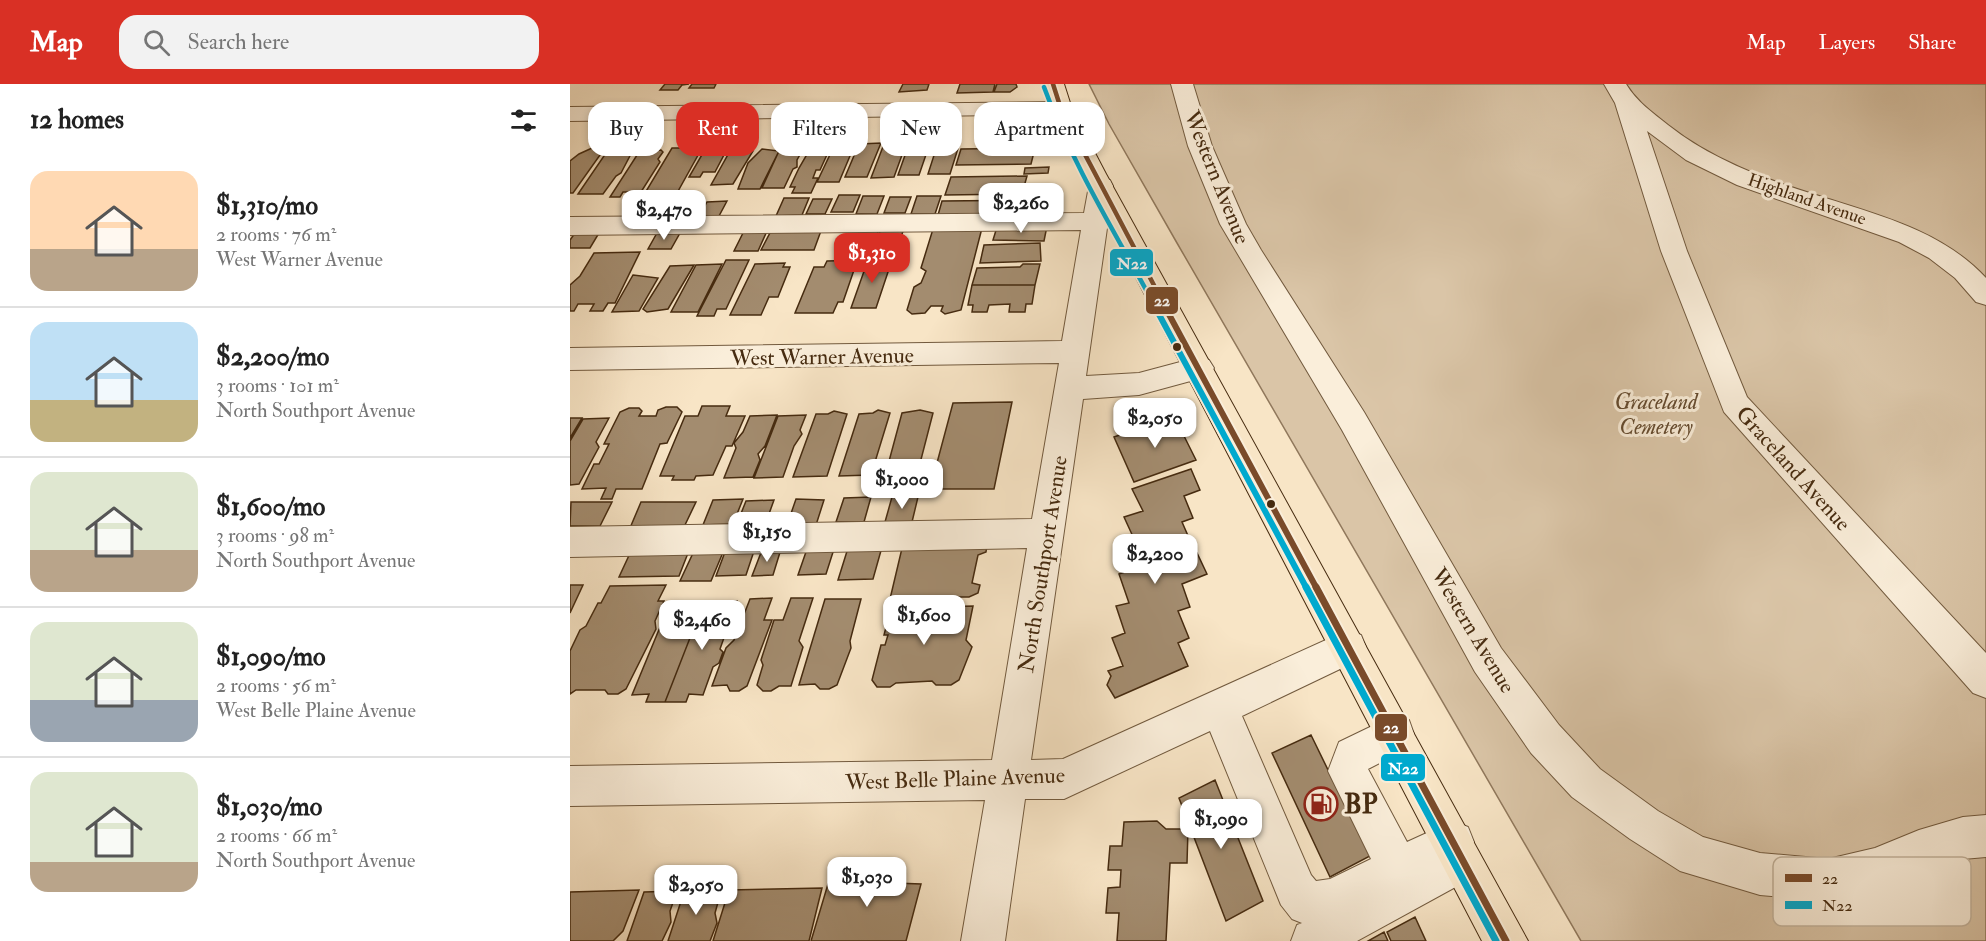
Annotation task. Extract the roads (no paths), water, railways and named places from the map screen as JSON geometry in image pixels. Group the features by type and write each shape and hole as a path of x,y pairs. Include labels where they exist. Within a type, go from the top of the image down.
{"main road":[{"path":"1053,84 1059,102"},
{"path":"1085,156 1506,941"}],"street":[{"name":"Western Avenue","path":"1182,84 1200,146 1233,224 1246,248 1353,421 1488,660 1545,739 1586,783 1644,825 1695,856 1760,874 1773,875"},
{"name":"Highland Avenue","path":"1621,93 1688,151 1747,179 1872,221 1932,249 1957,264 1975,280 1986,295"},
{"name":"Graceland Avenue","path":"1621,93 1674,251 1735,404 1986,680"},
{"path":"570,114 974,110"},
{"name":"North Southport Avenue","path":"983,941 1101,186"},
{"path":"570,226 1095,221"},
{"name":"West Warner Avenue","path":"570,359 1075,352"},
{"path":"1070,388 1139,384 1199,368"},
{"path":"570,542 1047,533"},
{"name":"West Belle Plaine Avenue","path":"570,786 1064,779 1348,647"},
{"path":"1219,707 1296,890 1307,904 1333,900 1398,869 1458,851"},
{"path":"1395,734 1353,756 1348,771 1398,869"},
{"name":"Western Avenue","path":"1904,857 1963,838 1986,836"},
{"path":"1313,941 1458,851"}],"place":[{"name":"BP","path":"1321,804"}],"park label":[{"name":"Graceland Cemetery","path":"1656,414"}]}
